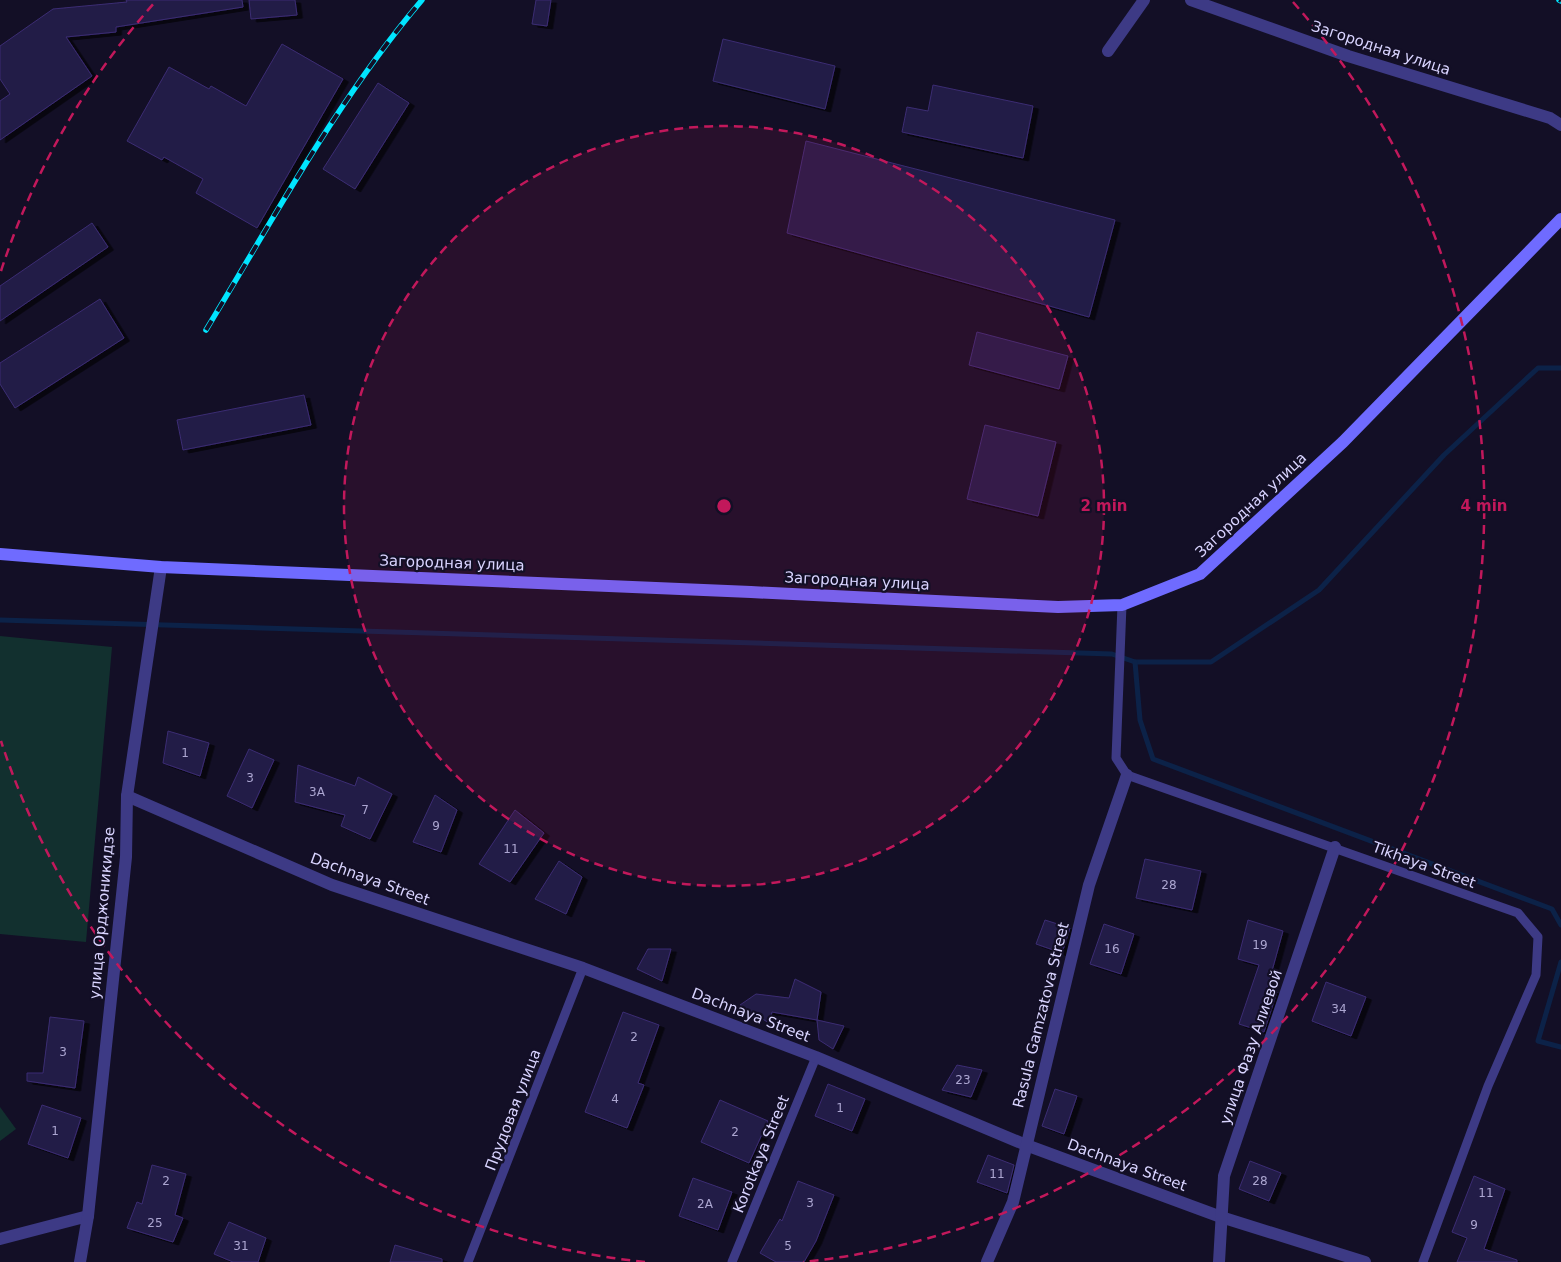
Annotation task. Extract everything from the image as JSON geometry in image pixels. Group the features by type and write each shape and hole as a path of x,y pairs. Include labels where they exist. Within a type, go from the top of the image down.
{"main road":[{"name":"Загородная улица","path":"0,554 161,567 740,591 1058,607 1122,605 1200,574 1342,442 1561,219"}],"street":[{"path":"1108,51 1144,0"},
{"name":"Загородная улица","path":"1191,0 1348,56 1550,118 1561,125"},
{"name":"улица Орджоникидзе","path":"80,1262 88,1216 126,857 127,796 161,567"},
{"name":"Rasula Gamzatova Street","path":"987,1262 1013,1202 1089,886 1127,774"},
{"name":"Dachnaya Street","path":"127,796 332,885 583,968 816,1057 1026,1145 1221,1217 1365,1262"},
{"name":"улица Фазу Алиевой","path":"1219,1262 1224,1176 1335,847"},
{"path":"0,1239 88,1216"}],"lane":[{"path":"1122,605 1116,758 1127,774"},
{"name":"Tikhaya Street","path":"1127,774 1518,913 1538,937 1536,975 1488,1086 1423,1262"},
{"name":"Прудовая улица","path":"468,1262 583,968"},
{"name":"Korotkaya Street","path":"732,1262 816,1057"}],"green space":[{"path":"0,636 112,647 86,942 0,934"},
{"path":"0,1107 16,1129 0,1141"}],"building":[{"path":"126,0 242,0 243,7 116,27 116,32 66,37 92,76 0,140 0,101 10,94 0,79 0,46 53,9 127,2"},
{"path":"249,0 295,0 297,15 251,19"},
{"path":"536,0 551,0 547,26 532,24"},
{"path":"723,39 835,66 825,109 713,81"},
{"path":"282,44 343,79 257,228 196,193 203,179 164,157 162,160 127,141 169,67 209,89 211,86 246,106"},
{"path":"378,83 409,103 355,189 323,169"},
{"path":"933,85 1033,106 1023,158 902,132 907,107 928,111"},
{"path":"806,141 1115,220 1089,317 787,233"},
{"path":"92,223 108,247 0,321 0,286"},
{"path":"100,299 124,338 15,408 0,384 0,363"},
{"path":"977,332 1068,356 1059,389 969,365"},
{"path":"304,395 311,425 183,450 177,420"},
{"path":"985,425 1056,442 1038,516 967,499"},
{"path":"168,731 209,743 200,776 163,763"},
{"path":"249,749 274,760 252,808 227,796"},
{"path":"298,765 355,786 358,777 392,794 370,839 341,826 345,815 295,802"},
{"path":"435,795 457,810 441,852 413,842"},
{"path":"515,810 544,833 510,882 479,864"},
{"path":"1145,859 1201,871 1192,910 1136,898"},
{"path":"559,861 582,877 566,914 535,899"},
{"path":"1045,920 1070,928 1062,953 1036,944"},
{"path":"1248,920 1283,931 1267,989 1277,992 1264,1032 1239,1024 1259,965 1238,959"},
{"path":"1104,924 1134,934 1121,974 1090,964"},
{"path":"648,949 671,949 662,981 637,969"},
{"path":"795,979 821,992 817,1020 772,1012 769,1023 740,1005 756,994 789,998"},
{"path":"1326,982 1366,997 1351,1036 1312,1021"},
{"path":"623,1012 659,1025 638,1083 644,1085 627,1128 585,1112"},
{"path":"50,1017 84,1021 75,1088 27,1081 27,1073 43,1073"},
{"path":"817,1020 844,1026 833,1049 819,1040"},
{"path":"957,1065 982,1070 971,1097 942,1090"},
{"path":"828,1084 865,1099 852,1131 815,1116"},
{"path":"1055,1089 1077,1096 1064,1134 1042,1126"},
{"path":"720,1100 768,1121 749,1163 701,1142"},
{"path":"42,1105 81,1118 68,1158 28,1144"},
{"path":"988,1155 1014,1165 1007,1193 977,1182"},
{"path":"1250,1161 1281,1173 1269,1201 1239,1189"},
{"path":"152,1165 186,1174 175,1215 183,1218 173,1242 127,1228 137,1202 142,1204"},
{"path":"1474,1176 1505,1189 1484,1249 1517,1260 1517,1262 1457,1262 1467,1238 1452,1232"},
{"path":"693,1178 732,1192 718,1230 679,1216"},
{"path":"798,1181 834,1195 816,1241 804,1262 776,1262 760,1253 780,1219 782,1221"},
{"path":"229,1222 266,1238 258,1262 233,1262 214,1254"},
{"path":"395,1245 442,1259 442,1262 390,1262"}],"waterway":[{"path":"0,620 1112,654 1135,662 1211,662 1319,590 1444,455 1538,368 1561,368"},
{"path":"1135,662 1140,720 1153,759 1552,909 1561,925"},
{"path":"1561,962 1538,1041 1561,1047"}],"railway":[{"path":"206,330 334,119 391,38 422,0"}]}
